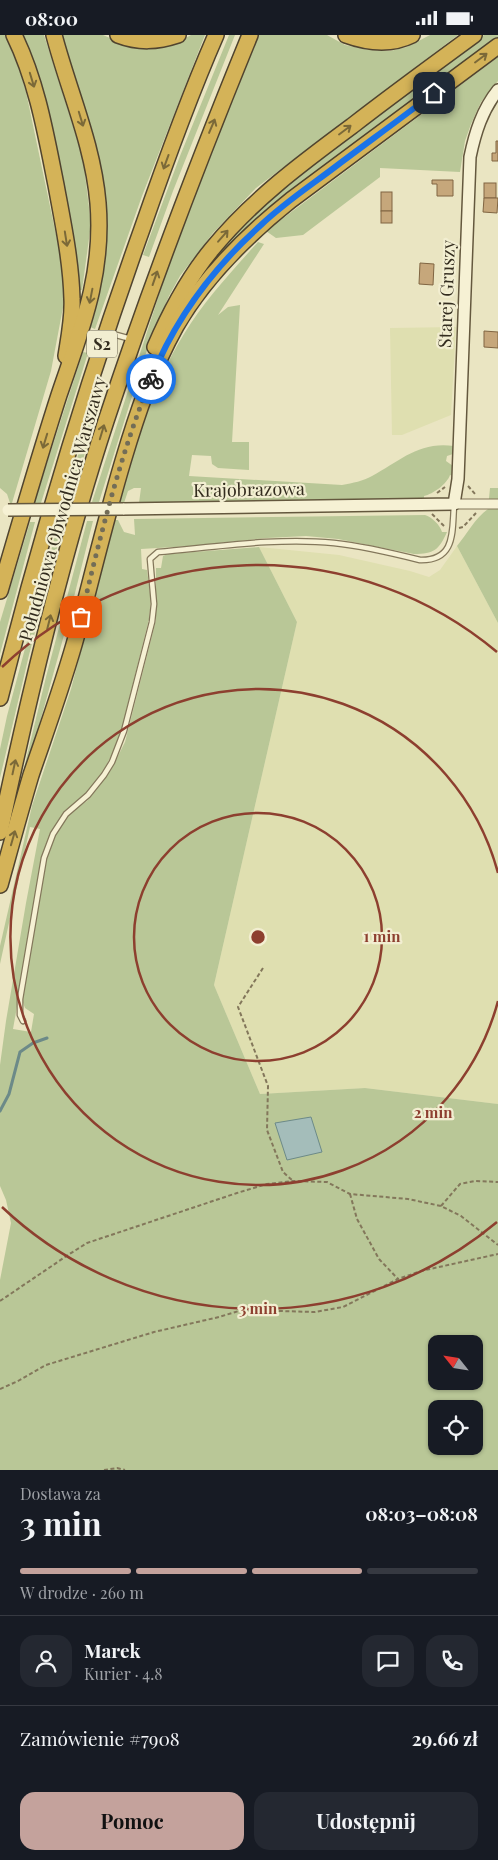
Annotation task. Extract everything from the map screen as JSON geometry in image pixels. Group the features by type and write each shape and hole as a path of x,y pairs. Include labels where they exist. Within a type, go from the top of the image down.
{"highway":[{"path":"14,35 32,82 43,123 69,262 72,300 69,337 59,394"},
{"path":"0,591 59,394 90,303 96,269 99,213 95,176 88,141 54,35"},
{"path":"118,35 139,41 158,40 178,35"},
{"name":"Południowa Obwodnica Warszawy","path":"0,698 56,491 106,332 173,141 216,35"},
{"name":"Południowa Obwodnica Warszawy","path":"0,832 27,709 89,475 133,340 183,200 250,35"},
{"path":"346,35 362,41 378,43 394,41 412,35"},
{"path":"118,480 133,413 154,351 181,295 212,249 261,196 311,156 474,35"},
{"path":"0,885 31,776 61,689 118,480 144,396 160,356 177,325 206,282 234,250 262,224 291,200 498,46"}],"street":[{"name":"Starej Gruszy","path":"454,505 458,479 470,157 474,136 484,113 498,91"},
{"name":"Krajobrazowa","path":"4,511 498,504"}],"lane":[{"path":"106,332 133,340"},
{"path":"23,1021 20,1015 20,999 44,857 53,834 66,814 88,795 104,775 112,762 124,731 152,622 154,604 150,559 158,551 284,541 311,541 352,545 420,560 428,560 437,558 448,548 452,538 454,505"}],"path":[{"path":"433,496 451,482"},
{"path":"460,528 478,511"},
{"path":"263,968 238,1007 250,1044 268,1086 267,1130 283,1172 293,1181"},
{"path":"0,1301 88,1243 237,1193 267,1184 293,1181 327,1182 350,1194 408,1199 440,1207 461,1216 498,1245"},
{"path":"440,1207 460,1184 475,1181 498,1182"},
{"path":"350,1194 357,1219 379,1259 398,1279"},
{"path":"0,1389 46,1365 154,1332 242,1310 316,1312 343,1307 398,1279 421,1271 498,1254"},
{"path":"104,1470 117,1468 125,1470"}],"green space":[{"path":"0,35 5,35 26,92 59,249 64,302 51,371 12,503 10,503 7,494 0,488"},
{"path":"23,35 44,35 83,158 91,224 82,290 78,290 67,209 49,113 36,65"},
{"path":"61,35 103,35 124,44 182,40 191,35 205,35 142,196 95,329 90,327 101,280 106,247 106,198 93,136"},
{"path":"229,35 235,35 149,257 143,255 180,156"},
{"path":"259,35 327,35 345,45 369,50 390,51 407,47 430,35 458,35 256,188 213,233 180,276 169,296 144,358 99,502 92,502 168,267 194,196"},
{"path":"484,35 498,35 498,37 349,147 253,223 232,242 197,282 235,234 279,190"},
{"path":"498,57 498,81 481,102 471,124 465,141 460,172 380,168 380,177 303,235 276,238 266,231"},
{"path":"258,242 264,244 218,315 228,307 240,305 232,442 249,442 249,470 218,468 212,464 211,456 192,455 189,476 342,485 369,478 420,449 430,446 454,446 453,454 447,456 446,461 453,466 453,476 450,475 439,488 424,496 424,500 139,503 141,488 134,488 128,491 124,503 120,502 146,416 173,354 200,310"},
{"path":"456,327 451,415 402,435 392,435 390,328"},
{"path":"83,352 88,353 41,503 34,503"},
{"path":"89,418 95,420 70,502 64,502"},
{"path":"490,488 498,488 498,623 457,546 475,521 488,509"},
{"path":"425,515 435,522 442,532 447,532 435,550 421,554 338,539 306,536 141,549 142,569 147,570 151,600 149,619 119,740 102,774 86,793 59,819 46,844 13,1029 31,1032 34,1014 25,1008 22,1000 46,860 55,836 64,821 74,810 87,801 100,785 114,764 125,742 156,620 156,568 161,568 163,556 168,554 259,547 297,622 214,985 260,1094 365,1088 498,1104 498,1470 0,1470 0,1280 11,1223 6,1200 0,1186 0,1065 40,829 30,827 0,964 0,946 32,806 71,689 115,520 118,520 124,532 135,535 134,519"},
{"path":"59,521 64,521 29,655 0,778 0,749 7,716"},
{"path":"87,521 93,521 27,769 24,768 46,677"},
{"path":"30,522 35,522 0,654 0,622"},
{"path":"457,546 498,623 498,1104 365,1088 260,1094 214,985 297,622 259,547 339,555 429,577 440,570"}],"water":[{"path":"311,1117 322,1152 287,1160 275,1123"}],"building":[{"path":"496,141 498,141 498,161 492,161 492,153 496,153"},
{"path":"432,180 453,180 453,196 437,196 437,184 432,184"},
{"path":"484,183 496,183 496,198 484,198"},
{"path":"381,192 392,192 392,211 381,211"},
{"path":"484,198 498,198 497,213 483,212"},
{"path":"381,211 392,211 392,223 381,223"},
{"path":"420,263 434,264 433,285 419,284"},
{"path":"484,331 498,332 498,348 484,347"}],"waterway":[{"path":"0,1111 9,1094 20,1052 33,1043 47,1038"}],"way so far":[{"path":"81,617 135,422 151,379"}],"route":[{"path":"151,379 160,356 177,325 206,282 234,250 291,200 434,93"}]}
